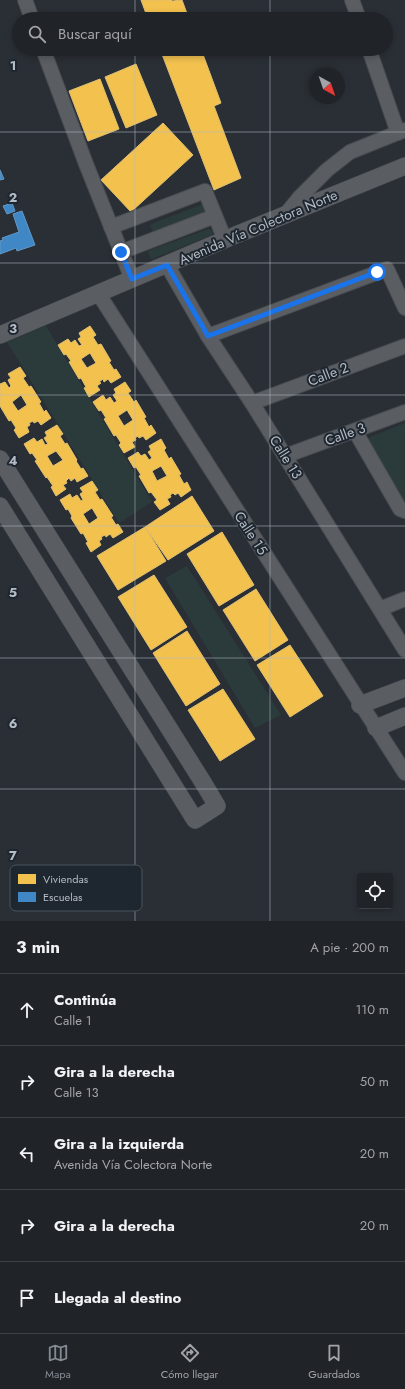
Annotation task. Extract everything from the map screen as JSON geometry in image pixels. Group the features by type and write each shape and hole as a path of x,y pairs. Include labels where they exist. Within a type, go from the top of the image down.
{"street":[{"path":"25,0 29,12"},
{"path":"352,0 356,12"},
{"path":"46,56 86,164 132,279"},
{"path":"286,214 299,198 327,170 350,152 401,131 372,56"},
{"name":"Avenida Vía Colectora Norte","path":"0,335 286,214 405,166"},
{"path":"111,227 205,190 225,240"},
{"path":"121,252 215,216"},
{"name":"Calle 13","path":"167,265 208,336 252,403 405,650"},
{"path":"208,336 386,269 405,308"},
{"name":"Calle 15","path":"98,293 405,774"},
{"name":"Calle 2","path":"252,403 405,346"},
{"name":"Calle 3","path":"284,456 405,412"},
{"path":"355,431 400,509 405,511"},
{"path":"0,459 217,806 195,820 0,506"},
{"path":"380,609 405,599"},
{"path":"360,705 405,688"},
{"path":"376,728 405,716"},
{"path":"182,798 204,784"}],"shaded area":[{"path":"203,204 206,205 208,210 153,232 150,226 151,224"},
{"path":"209,229 213,232 212,235 152,259 150,258 148,251"},
{"path":"46,326 152,502 119,523 7,342"},
{"path":"405,423 405,502 366,439"},
{"path":"187,566 281,715 255,728 165,578"}],"building: Viviendas":[{"path":"141,0 182,0 186,12 145,12"},
{"path":"163,56 204,56 221,103 214,106 241,178 214,190"},
{"path":"136,64 157,115 126,128 105,77"},
{"path":"100,79 119,129 88,141 69,91"},
{"path":"163,123 193,155 131,212 101,180"},
{"path":"90,326 96,335 93,337 98,345 101,344 111,361 109,362 121,377 111,383 108,379 104,382 103,379 97,386 100,390 89,397 81,378 79,379 69,362 71,361 66,354 64,355 58,345 68,339 71,343 75,340 79,346 82,345 78,339 81,337 79,333","holes":["90,353 96,363 87,368 81,359"]},
{"path":"20,367 26,376 23,378 29,387 31,386 41,402 39,403 44,412 46,410 51,418 41,425 38,421 29,423 30,425 27,427 29,432 19,438 14,430 16,428 11,420 9,421 0,406 0,384 5,382 9,388 11,386 8,380 11,378 8,374","holes":["21,395 27,405 18,411 12,402"]},
{"path":"125,382 131,391 128,393 134,402 136,400 146,417 144,418 149,427 151,425 156,433 146,440 143,436 139,438 138,436 135,438 136,440 132,442 135,447 124,453 119,445 121,443 116,435 114,436 104,419 106,418 93,402 103,395 106,400 110,397 114,403 117,401 113,395 116,393 114,389","holes":["127,410 133,420 124,426 118,416"]},
{"path":"57,425 63,434 60,436 65,444 67,443 81,469 83,468 88,476 77,482 75,478 71,481 69,478 66,481 67,483 63,485 66,489 56,496 51,487 53,486 35,461 37,460 32,453 30,454 24,444 34,438 37,442 42,439 45,445 48,444 44,438 47,436 45,432","holes":["56,451 63,460 53,466 47,456"]},
{"path":"161,439 166,448 164,450 169,459 171,457 181,474 179,475 184,484 187,482 191,490 181,497 178,493 175,495 173,493 170,495 171,497 167,499 170,504 160,510 154,502 157,500 151,492 149,493 139,476 141,475 136,467 134,468 128,458 138,452 141,456 145,454 149,460 152,458 148,452 151,450 149,446","holes":["161,466 167,476 157,481 152,471"]},
{"path":"92,481 98,490 95,492 100,500 102,499 113,516 111,517 116,525 118,524 123,532 113,538 110,534 106,537 105,535 101,537 102,539 99,541 101,545 91,552 83,533 81,534 71,518 72,516 68,509 66,510 60,500 70,494 72,498 77,495 81,501 83,500 80,494 83,492 80,488","holes":["92,508 98,518 89,524 83,514"]},
{"path":"192,496 214,531 168,560 145,527"},
{"path":"145,527 166,561 118,590 97,556"},
{"path":"222,532 254,585 219,606 187,554"},
{"path":"154,575 187,627 151,650 118,597"},
{"path":"256,589 288,640 255,661 223,610"},
{"path":"187,631 220,684 186,706 153,653"},
{"path":"290,645 323,696 290,717 257,665"},
{"path":"223,689 255,739 220,761 188,710"}],"building: Escuelas":[{"path":"0,170 4,179 0,180"},
{"path":"12,203 15,211 7,214 3,206"},
{"path":"22,211 35,245 17,251 16,248 0,254 0,241 3,240 2,238 19,232 13,214"}],"route":[{"path":"121,252 132,279 167,265 208,336 377,272"}]}
